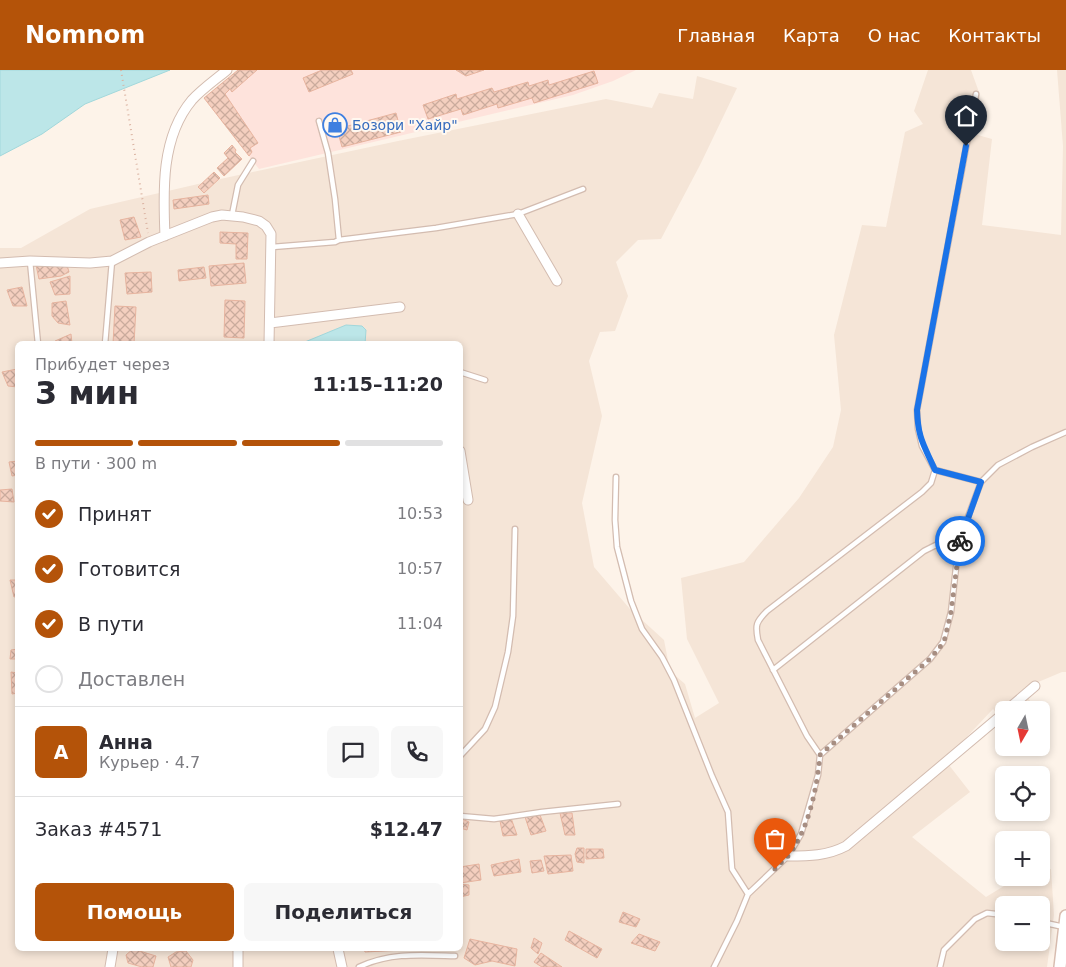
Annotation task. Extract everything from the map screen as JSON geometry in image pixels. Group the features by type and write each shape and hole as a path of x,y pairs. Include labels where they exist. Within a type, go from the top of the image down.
{"main road":[{"path":"1060,967 1065,921"}],"street":[{"path":"165,236 164,196 168,153 173,130 191,102 227,70"},
{"path":"518,214 557,280"},
{"path":"0,263 30,261 90,263 112,261 149,242 212,217 232,215 252,219 266,226 271,234 270,341"},
{"path":"270,323 400,307"},
{"path":"463,469 468,500"},
{"path":"1018,701 1036,686"},
{"path":"788,856 819,855 834,852 846,846 995,721"},
{"path":"110,967 113,951"},
{"path":"238,951 238,967"},
{"path":"338,951 342,967"}],"lane":[{"path":"714,967 748,894 788,856 801,834 818,775 820,755 807,736 758,640 755,627 759,618 922,492 931,483 935,470 922,446 918,429 917,410 976,94"},
{"path":"319,121 328,153 339,240"},
{"path":"232,215 238,185 253,161"},
{"path":"272,247 335,242 518,214 583,189"},
{"path":"30,261 38,341"},
{"path":"105,341 112,261"},
{"path":"463,373 485,380"},
{"path":"820,755 930,659 944,642 951,612 960,541 981,482 998,465 1066,432"},
{"path":"935,470 981,482"},
{"path":"616,477 615,520 617,547 631,601 642,629 662,657 674,680 728,812 732,869 748,894"},
{"path":"463,753 485,728 495,707 508,652 513,616 514,529"},
{"path":"773,670 924,551 942,543 960,541"},
{"path":"463,816 494,819 618,804"},
{"path":"940,967 944,950 975,919 987,913 995,914"},
{"path":"1050,922 1065,921"},
{"path":"359,967 380,958 398,955 455,956"}],"path":[{"path":"121,70 149,242"}],"shaded area":[{"name":"Бозори \"Хайр\"","path":"238,70 636,70 613,81 573,95 259,169 204,98"},
{"path":"928,70 971,70 980,95 974,134 992,139 982,225 1061,235 1063,146 1057,70 1066,70 1066,672 1024,688 1030,701 995,701 995,711 993,709 945,760 970,792 912,837 986,897 1004,886 1050,886 1051,869 1054,915 1050,945 1050,896 995,896 995,951 1049,951 1047,967 0,967 0,248 21,248 90,209 211,181 606,99 652,108 659,93 693,99 697,76 737,88 700,165 661,239 638,240 616,262 628,296 615,331 600,332 589,361 602,416 582,503 594,567 630,609 664,640 670,671 685,684 695,718 719,703 687,639 681,578 744,562 799,498 833,447 841,410 834,335 862,225 886,227 905,132 923,124 914,111"}],"water":[{"path":"0,70 170,70 85,104 42,134 0,156"},
{"path":"346,325 362,326 366,330 365,341 307,341"}],"building":[{"path":"238,70 257,70 232,92 230,89 225,94 258,143 250,148 252,152 249,156 204,98"},
{"path":"322,70 351,70 353,74 309,92 303,78"},
{"path":"456,70 484,70 466,76"},
{"path":"594,71 598,83 534,103 532,98 498,108 497,104 463,115 461,109 428,119 423,105 456,94 457,99 492,88 494,92 528,82 529,86 548,80 549,85"},
{"path":"396,113 401,132 342,147 337,129"},
{"path":"232,145 236,150 235,152 242,159 224,176 217,168 228,158 224,153"},
{"path":"214,172 220,178 204,193 198,187"},
{"path":"208,195 209,204 174,209 173,200"},
{"path":"134,217 141,237 125,240 120,220"},
{"path":"220,232 248,233 247,259 236,259 236,244 220,243"},
{"path":"244,263 246,283 211,286 209,266"},
{"path":"36,265 67,265 69,272 61,276 39,279"},
{"path":"204,267 206,278 179,281 178,270"},
{"path":"151,272 152,292 127,294 125,273"},
{"path":"70,276 70,294 55,295 50,282"},
{"path":"22,287 27,306 13,306 7,290"},
{"path":"225,300 245,301 244,338 224,337"},
{"path":"66,301 70,325 58,323 52,316 52,303"},
{"path":"115,306 136,307 134,341 113,341"},
{"path":"71,334 72,341 55,341"},
{"path":"15,369 15,387 8,386 2,372"},
{"path":"15,461 15,476 12,476 9,462"},
{"path":"12,489 14,502 0,501 0,490"},
{"path":"10,580 15,580 14,597"},
{"path":"15,649 15,659 10,659 11,650"},
{"path":"11,672 15,673 15,694 12,694"},
{"path":"560,813 572,813 575,835 565,835"},
{"path":"540,815 546,831 531,835 525,817"},
{"path":"511,818 517,835 503,836 500,821"},
{"path":"463,819 469,822 467,830 463,829"},
{"path":"577,848 584,848 584,863 577,862 575,854"},
{"path":"586,849 603,849 604,858 586,859"},
{"path":"571,855 573,871 548,874 544,856"},
{"path":"519,859 521,872 494,876 491,865"},
{"path":"541,860 544,871 532,873 530,861"},
{"path":"479,864 481,880 463,883 463,867"},
{"path":"463,884 469,885 469,895 463,896"},
{"path":"623,912 640,919 636,927 619,922"},
{"path":"569,931 602,949 597,958 565,940"},
{"path":"639,934 660,942 655,951 631,943"},
{"path":"534,938 542,943 538,954 531,948"},
{"path":"470,939 517,949 515,966 492,961 475,965 464,958"},
{"path":"131,951 140,951 156,956 153,967 142,967 128,963 126,955"},
{"path":"186,951 193,960 191,967 171,967 168,957 176,952"},
{"path":"541,953 562,967 542,967 534,962"}],"way so far":[{"path":"775,869 788,856 801,834 818,775 820,755 930,659 944,642 951,612 960,541"}],"place":[{"name":"Бозори \"Хайр\"","path":"335,125"}],"route":[{"path":"960,541 981,482 935,470 922,446 918,429 917,410 966,146"}]}
